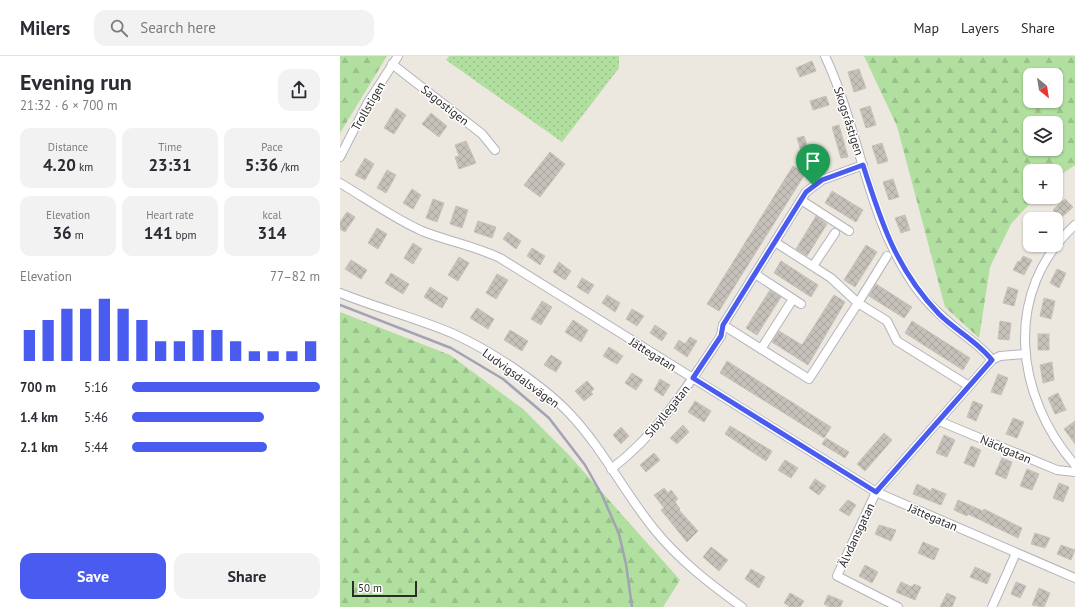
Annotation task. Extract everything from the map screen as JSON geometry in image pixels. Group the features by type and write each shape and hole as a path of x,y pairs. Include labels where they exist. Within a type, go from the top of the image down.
{"street":[{"name":"Trollstigen","path":"340,157 367,104 398,56"},
{"name":"Skogsråstigen","path":"824,56 840,95 882,225 900,263 911,281 940,315 980,346 992,360"},
{"name":"Sagostigen","path":"392,64 482,134 495,150"},
{"name":"Sibyllegatan","path":"612,469 645,439 680,397 721,336 723,325 801,200 810,189 822,180 863,165"},
{"name":"Jättegatan","path":"340,183 401,220 423,231 483,250 500,258 876,492 1075,578"},
{"path":"801,200 849,231"},
{"path":"1075,225 1059,242 1038,277 1027,313 1024,332 1025,354 1032,393 1055,440 1075,465"},
{"path":"813,266 835,232"},
{"path":"775,242 831,278 858,303 887,321 897,341 969,386"},
{"path":"723,325 809,379 887,256"},
{"path":"755,274 801,304"},
{"name":"Ludvigsdalsvägen","path":"340,293 454,334 485,350 546,393 570,414 590,437 654,529 670,547 691,568 742,607"},
{"path":"761,349 793,299"},
{"path":"992,360 1000,356 1025,354"},
{"name":"Älvdansgatan","path":"898,607 837,576 876,492 992,360"},
{"name":"Näckgatan","path":"939,421 1057,470 1075,472"},
{"path":"992,607 1016,553"}],"green space":[{"path":"340,56 387,56 340,133"},
{"path":"449,56 619,56 619,68 562,142 446,60"},
{"path":"864,56 1075,56 1075,165 1063,173 1063,164 1023,164 1023,204 1030,204 1011,224 990,267 979,338 945,307 897,126"},
{"path":"340,312 450,355 523,409 568,454 680,580 663,607 340,607"}],"building":[{"path":"812,61 816,71 800,77 796,68"},
{"path":"859,69 866,88 854,92 848,72"},
{"path":"826,96 829,105 813,110 810,101"},
{"path":"870,106 876,125 866,128 860,109"},
{"path":"396,108 406,115 394,134 384,128"},
{"path":"431,113 447,126 439,137 422,124"},
{"path":"839,125 848,157 841,158 832,127"},
{"path":"804,136 814,167 807,170 797,138"},
{"path":"466,141 476,163 459,169 455,157 459,156 455,145"},
{"path":"882,143 888,161 878,164 872,146"},
{"path":"550,152 565,164 540,197 524,185"},
{"path":"365,158 374,164 365,180 355,175"},
{"path":"793,166 805,174 719,311 707,304"},
{"path":"387,170 396,175 386,193 377,188"},
{"path":"893,179 899,197 889,200 883,182"},
{"path":"412,189 421,195 413,209 403,203"},
{"path":"832,191 863,210 856,222 825,203"},
{"path":"433,199 444,203 437,222 426,218"},
{"path":"1065,199 1073,207 1063,216 1063,212 1055,212 1053,210 1060,204 1063,204"},
{"path":"456,206 468,210 462,228 450,224"},
{"path":"347,212 355,217 345,232 340,229 340,222"},
{"path":"905,215 910,230 901,233 895,218"},
{"path":"816,216 827,224 807,256 796,249"},
{"path":"478,221 496,227 492,238 474,232"},
{"path":"377,228 387,234 378,249 368,243"},
{"path":"508,232 521,241 516,249 503,239"},
{"path":"413,243 422,249 413,264 404,258"},
{"path":"866,245 877,252 855,287 844,280"},
{"path":"532,248 545,256 540,265 527,256"},
{"path":"1023,256 1032,260 1024,275 1013,270"},
{"path":"459,257 469,263 458,281 448,275"},
{"path":"351,260 367,270 361,279 345,269"},
{"path":"781,261 818,285 811,297 774,273"},
{"path":"559,262 571,271 565,280 553,272"},
{"path":"1057,269 1066,273 1059,288 1050,283"},
{"path":"391,273 409,284 403,294 385,283"},
{"path":"497,274 508,280 496,299 486,293"},
{"path":"582,278 594,285 588,294 577,287"},
{"path":"876,284 912,307 904,318 869,296"},
{"path":"430,287 448,298 442,308 424,297"},
{"path":"1008,287 1018,290 1014,306 1003,303"},
{"path":"770,290 781,297 757,335 746,328"},
{"path":"607,295 620,303 615,312 602,303"},
{"path":"834,295 845,302 808,365 772,342 779,331 802,345"},
{"path":"1044,298 1055,301 1051,319 1040,316"},
{"path":"542,301 552,307 541,325 531,319"},
{"path":"477,308 494,319 488,329 470,318"},
{"path":"632,309 644,316 637,326 626,319"},
{"path":"573,320 588,330 581,342 565,332"},
{"path":"912,321 970,358 963,370 905,333"},
{"path":"1000,321 1011,323 1009,340 998,339"},
{"path":"655,325 667,333 662,341 650,333"},
{"path":"510,330 528,341 522,351 504,340"},
{"path":"1038,334 1049,334 1049,350 1038,350"},
{"path":"690,337 697,341 687,357 674,348 679,340 685,344"},
{"path":"609,347 623,356 617,364 603,356"},
{"path":"551,355 562,362 556,372 544,365"},
{"path":"727,361 831,427 824,438 720,373"},
{"path":"1052,362 1054,380 1043,383 1040,365"},
{"path":"632,373 643,380 636,390 625,383"},
{"path":"998,374 1008,378 1001,395 991,392"},
{"path":"660,379 670,385 663,396 654,390"},
{"path":"587,381 594,389 591,392 593,394 584,401 575,391"},
{"path":"1058,393 1066,410 1055,414 1048,398"},
{"path":"695,401 711,411 704,422 688,412"},
{"path":"973,401 983,405 976,421 967,417"},
{"path":"1013,418 1024,422 1017,438 1006,434"},
{"path":"1075,421 1075,444 1064,429"},
{"path":"683,425 689,432 677,444 670,438"},
{"path":"730,426 772,451 766,461 725,434"},
{"path":"621,427 629,436 621,444 613,435"},
{"path":"884,433 892,440 865,471 857,464"},
{"path":"944,435 955,440 947,457 936,453"},
{"path":"826,438 849,452 845,458 822,444"},
{"path":"971,446 981,450 974,467 964,463"},
{"path":"654,453 660,460 646,472 640,465"},
{"path":"1002,458 1012,462 1006,479 995,474"},
{"path":"785,460 798,468 791,478 778,470"},
{"path":"1027,469 1039,474 1032,490 1020,486"},
{"path":"815,479 826,486 819,495 809,488"},
{"path":"1059,483 1069,487 1063,502 1053,498"},
{"path":"917,484 931,491 932,488 946,494 941,505 913,494"},
{"path":"664,488 668,493 671,490 678,499 675,502 680,509 679,510 698,531 687,542 661,510 664,508 654,495"},
{"path":"848,500 856,505 849,516 839,510"},
{"path":"958,500 983,511 984,509 1022,528 1018,538 968,514 967,516 954,510"},
{"path":"879,525 896,530 891,541 875,534"},
{"path":"1035,533 1050,538 1045,548 1031,544"},
{"path":"923,542 939,549 934,560 918,553"},
{"path":"1061,545 1075,550 1071,560 1057,554"},
{"path":"711,547 728,560 719,571 703,557"},
{"path":"865,565 878,572 872,583 859,576"},
{"path":"975,567 991,574 987,584 970,577"},
{"path":"751,569 765,577 759,588 745,579"},
{"path":"901,582 912,587 914,584 921,587 915,600 896,592"},
{"path":"1016,582 1026,586 1020,598 1011,594"},
{"path":"1039,588 1050,593 1044,607 1032,605"},
{"path":"790,593 804,601 800,607 790,607 784,603"},
{"path":"947,593 956,597 952,607 940,607"},
{"path":"828,595 843,601 840,607 830,607 824,604"}],"railway":[{"path":"340,305 451,348 503,379 549,418 585,465 602,495 619,534 626,564 632,607"}],"route":[{"path":"863,165 882,225 890,244 911,281 940,315 980,346 992,360 876,492 693,378 721,336 723,325 806,192 813,185 822,180 863,165"}]}
